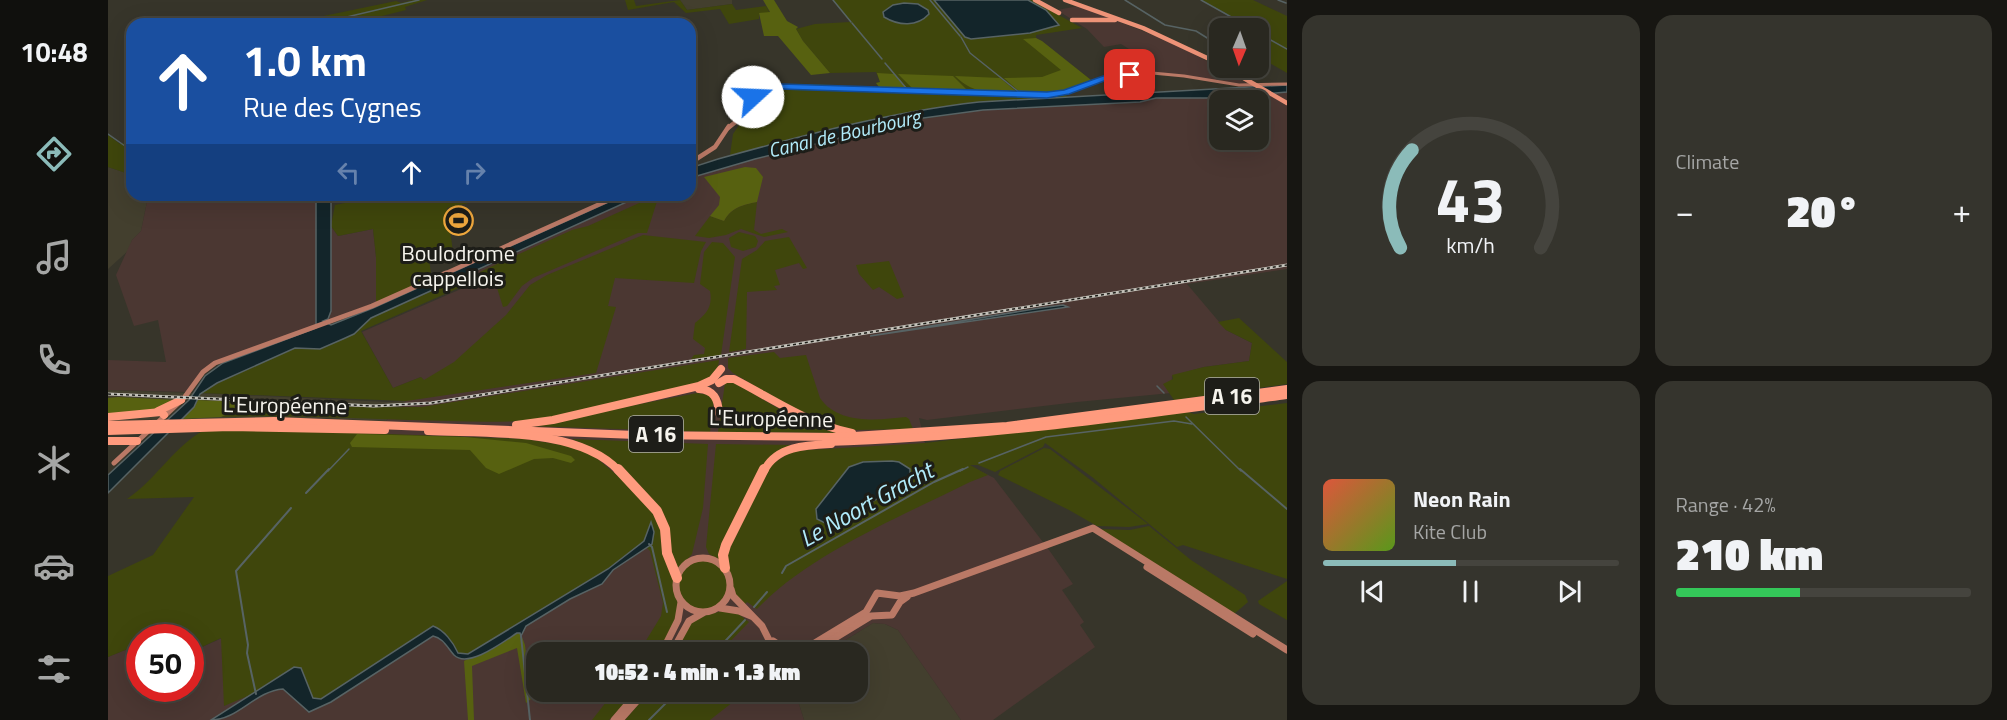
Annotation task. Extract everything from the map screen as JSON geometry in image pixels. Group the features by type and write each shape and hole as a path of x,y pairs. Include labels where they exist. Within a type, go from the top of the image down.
{"highway":[{"path":"1035,0 1059,13"},
{"path":"1068,1 1107,17 1080,21 1070,19 1084,21 1122,21 1209,58"},
{"path":"1068,1 1157,34"},
{"path":"1068,1 1149,29 1209,58"},
{"path":"1078,23 1084,21"},
{"path":"1246,78 1287,102"},
{"path":"395,425 517,425 550,420 701,386 714,378 723,368 815,424"},
{"path":"719,383 726,379 735,380 815,424 855,433 916,434"},
{"path":"620,405 704,389 711,391 717,398 719,413"},
{"name":"L'Européenne","path":"108,431 148,427 285,422 743,437 838,437 916,434 1029,423 1287,389"},
{"name":"L'Européenne","path":"185,426 749,441 886,441 1018,430 1287,395"},
{"path":"150,413 166,409 182,400"},
{"path":"108,417 162,412 163,418"},
{"name":"L'Européenne","path":"108,425 148,427"},
{"path":"429,431 549,438 573,443 598,453 615,466 657,511 665,529 668,555 677,578"},
{"path":"108,441 133,442"},
{"path":"724,568 723,555 727,543 763,470 775,456 789,449 804,446 886,441"}],"main road":[{"path":"696,159 713,148 743,111 751,96 772,87 1038,95 1066,92 1112,77 1133,73 1173,74 1239,85 1287,84"},
{"path":"728,128 734,122 750,116 748,104 752,98 772,87"},
{"path":"743,111 749,112"},
{"path":"738,115 744,118"},
{"path":"163,418 213,367 378,303 607,201"},
{"path":"108,469 133,442 182,400 203,372 213,364 276,341"},
{"path":"114,463 133,442"},
{"path":"816,642 864,613 872,604 876,593 903,596 914,593 1093,528 1190,597 1287,652"},
{"path":"667,642 678,620 680,599 677,578 683,567 698,558 711,559 724,568 729,577 733,597 760,623 771,642"},
{"path":"718,608 728,597 730,588"},
{"path":"828,642 868,617 892,615 904,599 914,593"},
{"path":"889,594 894,599 896,608"},
{"path":"680,599 691,609 706,612"},
{"path":"872,604 880,615"},
{"path":"678,642 691,619 718,608 742,612 760,623"},
{"path":"769,637 776,642"},
{"path":"614,720 629,702"},
{"path":"620,720 636,702"}],"shaded area":[{"path":"680,0 732,0 732,4 687,10"},
{"path":"1079,6 1176,44 1209,62 1209,78 1237,78 1250,85 1143,72 1119,56 1134,52 1121,44 1104,47 1087,29 1057,10"},
{"path":"1287,92 1287,269 1187,284 1226,330 1252,343 1249,361 1204,367 1172,376 1171,393 927,420 919,418 925,443 994,478 1073,584 1062,590 1084,622 1080,625 1095,647 993,720 961,720 898,630 885,624 873,623 842,642 526,642 526,702 798,702 804,720 108,720 108,657 126,650 126,702 204,702 204,646 222,638 257,692 422,633 433,626 468,654 587,582 525,439 368,434 386,421 425,382 421,377 393,388 362,332 477,282 471,274 629,201 696,201 696,176 897,123 983,110 1140,102 1155,98 1209,96 1209,150 1269,150 1269,94"},
{"path":"108,167 126,173 126,201 147,201 141,231 132,240 129,250 108,269"},
{"path":"147,201 332,201 331,226 338,236 373,229 376,257 376,302 203,369 187,392 108,390 108,360 166,362 158,320 134,326 116,275 132,240 141,231"},
{"path":"108,390 194,393 166,419 108,421"},
{"path":"201,393 406,401 386,421 320,418 181,419"},
{"path":"873,623 885,624 898,630 961,720 804,720 798,702 868,702 868,642 842,642"}],"green space":[{"path":"427,0 405,7 406,10 374,18 314,18 396,1 401,3"},
{"path":"625,0 634,0 636,6 680,0 687,10 732,4 736,10 766,6 770,13 759,13 759,19 729,24 720,9 686,13 674,2 628,10"},
{"path":"763,0 774,0 787,21 798,27 796,29 803,41 830,73 811,75 778,36 764,36 759,13 770,12"},
{"path":"833,0 1032,0 1082,28 1036,35 1036,38 1091,80 1064,91 1068,98 979,102 914,111 730,155 733,134 743,119 753,115 750,110 752,99 763,91 759,88 772,85 803,84 882,88 876,83 880,82 876,72 830,73 796,29 815,24 850,22"},
{"path":"1202,0 1253,0 1287,16 1287,73 1269,63 1269,18 1234,18"},
{"path":"1036,38 1091,80 1057,93 1021,93 1004,78 1042,77 1061,70 1023,39"},
{"path":"877,73 894,74 908,89 879,87 876,83 880,82"},
{"path":"898,74 953,76 966,89 963,91 914,90"},
{"path":"955,76 1000,78 1018,93 984,92 970,87"},
{"path":"108,135 120,144 126,142 126,173 108,167"},
{"path":"745,167 756,168 763,177 757,202 738,207 724,221 710,216 719,205 720,197 704,177"},
{"path":"355,201 477,201 447,208 453,252 429,258 432,282 376,306 376,257 373,229 338,236 331,226 335,205"},
{"path":"644,201 657,201 647,233 638,233 533,278 522,286 507,306 503,307 493,275 483,279 480,272 572,230 588,226"},
{"path":"757,202 754,230 761,234 782,229 788,232 764,237 741,229 709,238 695,236 710,216 724,221 738,207"},
{"path":"739,232 755,236 758,241 756,247 743,251 731,247 729,238"},
{"path":"643,235 706,242 701,251 694,283 615,278 608,306 616,307 596,373 406,401 201,393 295,348 320,349 343,339 354,334 371,318 473,273 479,279 361,331 393,388 421,377 424,380 454,362 506,315 530,285 547,275"},
{"path":"789,237 807,268 803,269 799,263 775,270 780,285 774,286 777,290 747,292 746,349 729,352 742,259 757,250 765,241"},
{"path":"712,242 723,243 735,257 721,355 691,359 694,355 704,354 705,348 693,339 695,323 705,313 710,301 710,291 700,284 704,252"},
{"path":"889,261 904,297 897,299 879,287 873,290 859,274 856,265"},
{"path":"1239,318 1287,362 1287,384 1174,400 1163,384 1173,379 1172,375 1204,367 1249,361 1252,343 1226,330 1218,322"},
{"path":"774,352 780,358 806,355 820,398 837,413 860,419 906,417 913,429 852,430 802,414 728,368 728,358"},
{"path":"719,360 717,373 702,383 546,419 478,422 221,417 253,407 285,404 422,407"},
{"path":"731,381 795,418 839,433 718,432 725,383"},
{"path":"697,393 709,395 714,400 710,432 527,426"},
{"path":"108,398 176,400 160,409 108,414"},
{"path":"196,400 265,403 237,409 221,417 181,419"},
{"path":"1287,403 1287,579 1183,545 1177,547 1092,477 1045,443 1043,447 995,472 978,465 970,465 988,475 886,523 829,554 778,589 757,609 747,602 744,605 733,592 733,579 727,567 726,556 771,465 792,451 925,443 1188,412 1194,414","holes":["892,461 905,465 817,519 816,509 849,467 863,462"]},
{"path":"233,430 525,439 575,447 593,455 631,487 658,519 674,576 673,587 679,606 672,630 664,642 645,642 661,616 663,603 650,551 646,547 652,544 651,524 644,541 608,569 468,654 458,653 448,637 433,626 321,699 313,698 301,668 294,667 257,692 224,706 221,638 204,646 204,624 126,624 126,650 108,657 108,576 153,555 194,497 127,499 199,433"},
{"path":"357,434 465,437 526,443 571,456 575,460 571,463 553,458 534,459 499,474 486,468 470,450 352,447 350,443"},
{"path":"572,439 708,444 703,508 692,554 678,570 670,554 668,534 619,467 599,451"},
{"path":"716,444 792,445 777,453 721,561 709,554 706,547"},
{"path":"1044,448 1050,449 1148,524 1129,527 1097,526 998,475 1000,471"},
{"path":"1149,526 1191,560 1245,595 1248,602 1234,614 1099,529 1130,530"},
{"path":"703,560 712,562 723,571 728,585 726,594 717,605 703,610 694,608 683,599 678,585 680,576 689,565"},
{"path":"1287,581 1287,620 1259,604 1258,601"},
{"path":"722,611 736,612 749,622 730,642 680,642 689,625 700,617"},
{"path":"520,632 526,654 527,702 526,703 517,648 472,666 474,720 468,720 464,661"},
{"path":"606,702 627,702 609,720 592,720"},
{"path":"640,702 733,702 710,720 625,720"}],"water":[{"path":"934,0 1028,0 1046,10 1059,25 1030,33 971,39 965,37"},
{"path":"918,4 928,10 929,14 919,21 908,24 884,17 883,12 893,5"},
{"name":"Canal de Bourbourg","path":"1287,85 1287,92 1269,93 1269,90 1209,90 1209,98 1156,98 1140,102 983,110 916,119 755,159 696,176 696,166 718,159 847,125 979,102"},
{"path":"316,201 331,201 331,311 328,319 323,321 331,325 611,201 629,201 371,318 354,334 343,339 320,349 295,348 217,383 200,394 194,407 108,493 108,475 189,400 205,376 223,363 316,328"},
{"path":"1063,305 1068,307 870,336 1040,308"},
{"path":"863,462 899,462 910,469 910,479 906,483 835,522 827,524 817,519 816,509 849,467"},
{"path":"651,522 654,532 652,544 613,570 602,584 570,599 526,626 521,636 517,633 486,653 468,659 460,658 454,655 442,641 433,636 331,702 309,712 283,689 264,695 221,719 211,720 294,667 301,668 313,698 321,699 433,626 448,637 458,653 468,654 608,569 644,541"}],"waterway":[{"path":"342,18 419,0"},
{"path":"833,0 851,22"},
{"path":"930,0 960,36"},
{"path":"1125,0 1165,25 1196,31 1209,39"},
{"path":"1201,0 1233,18"},
{"path":"1278,0 1286,3"},
{"path":"852,23 882,59"},
{"path":"961,37 970,53 1020,93"},
{"path":"1269,39 1287,49"},
{"path":"885,63 907,89"},
{"path":"108,134 125,146"},
{"path":"1157,386 1164,393"},
{"path":"1186,417 1241,471"},
{"name":"Le Noort Gracht","path":"979,463 1046,437 1174,421 1192,424"},
{"path":"328,471 349,449"},
{"name":"Le Noort Gracht","path":"960,471 968,467"},
{"path":"306,493 329,469"},
{"name":"Le Noort Gracht","path":"782,573 786,566 934,482 963,469"},
{"path":"1240,469 1287,509"},
{"path":"256,694 247,653 248,645 236,571 291,508"},
{"path":"649,544 652,547 667,612"},
{"name":"Le Noort Gracht","path":"754,607 767,592"},
{"name":"Le Noort Gracht","path":"724,642 745,620"},
{"path":"521,636 530,720"},
{"name":"Le Noort Gracht","path":"649,720 667,702"}],"railway":[{"path":"108,394 374,406 431,403 1287,265"}],"place":[{"name":"Boulodrome cappellois","path":"458,221"}],"route":[{"path":"753,97 774,87 1047,95 1066,92 1103,79 1130,75"}]}
